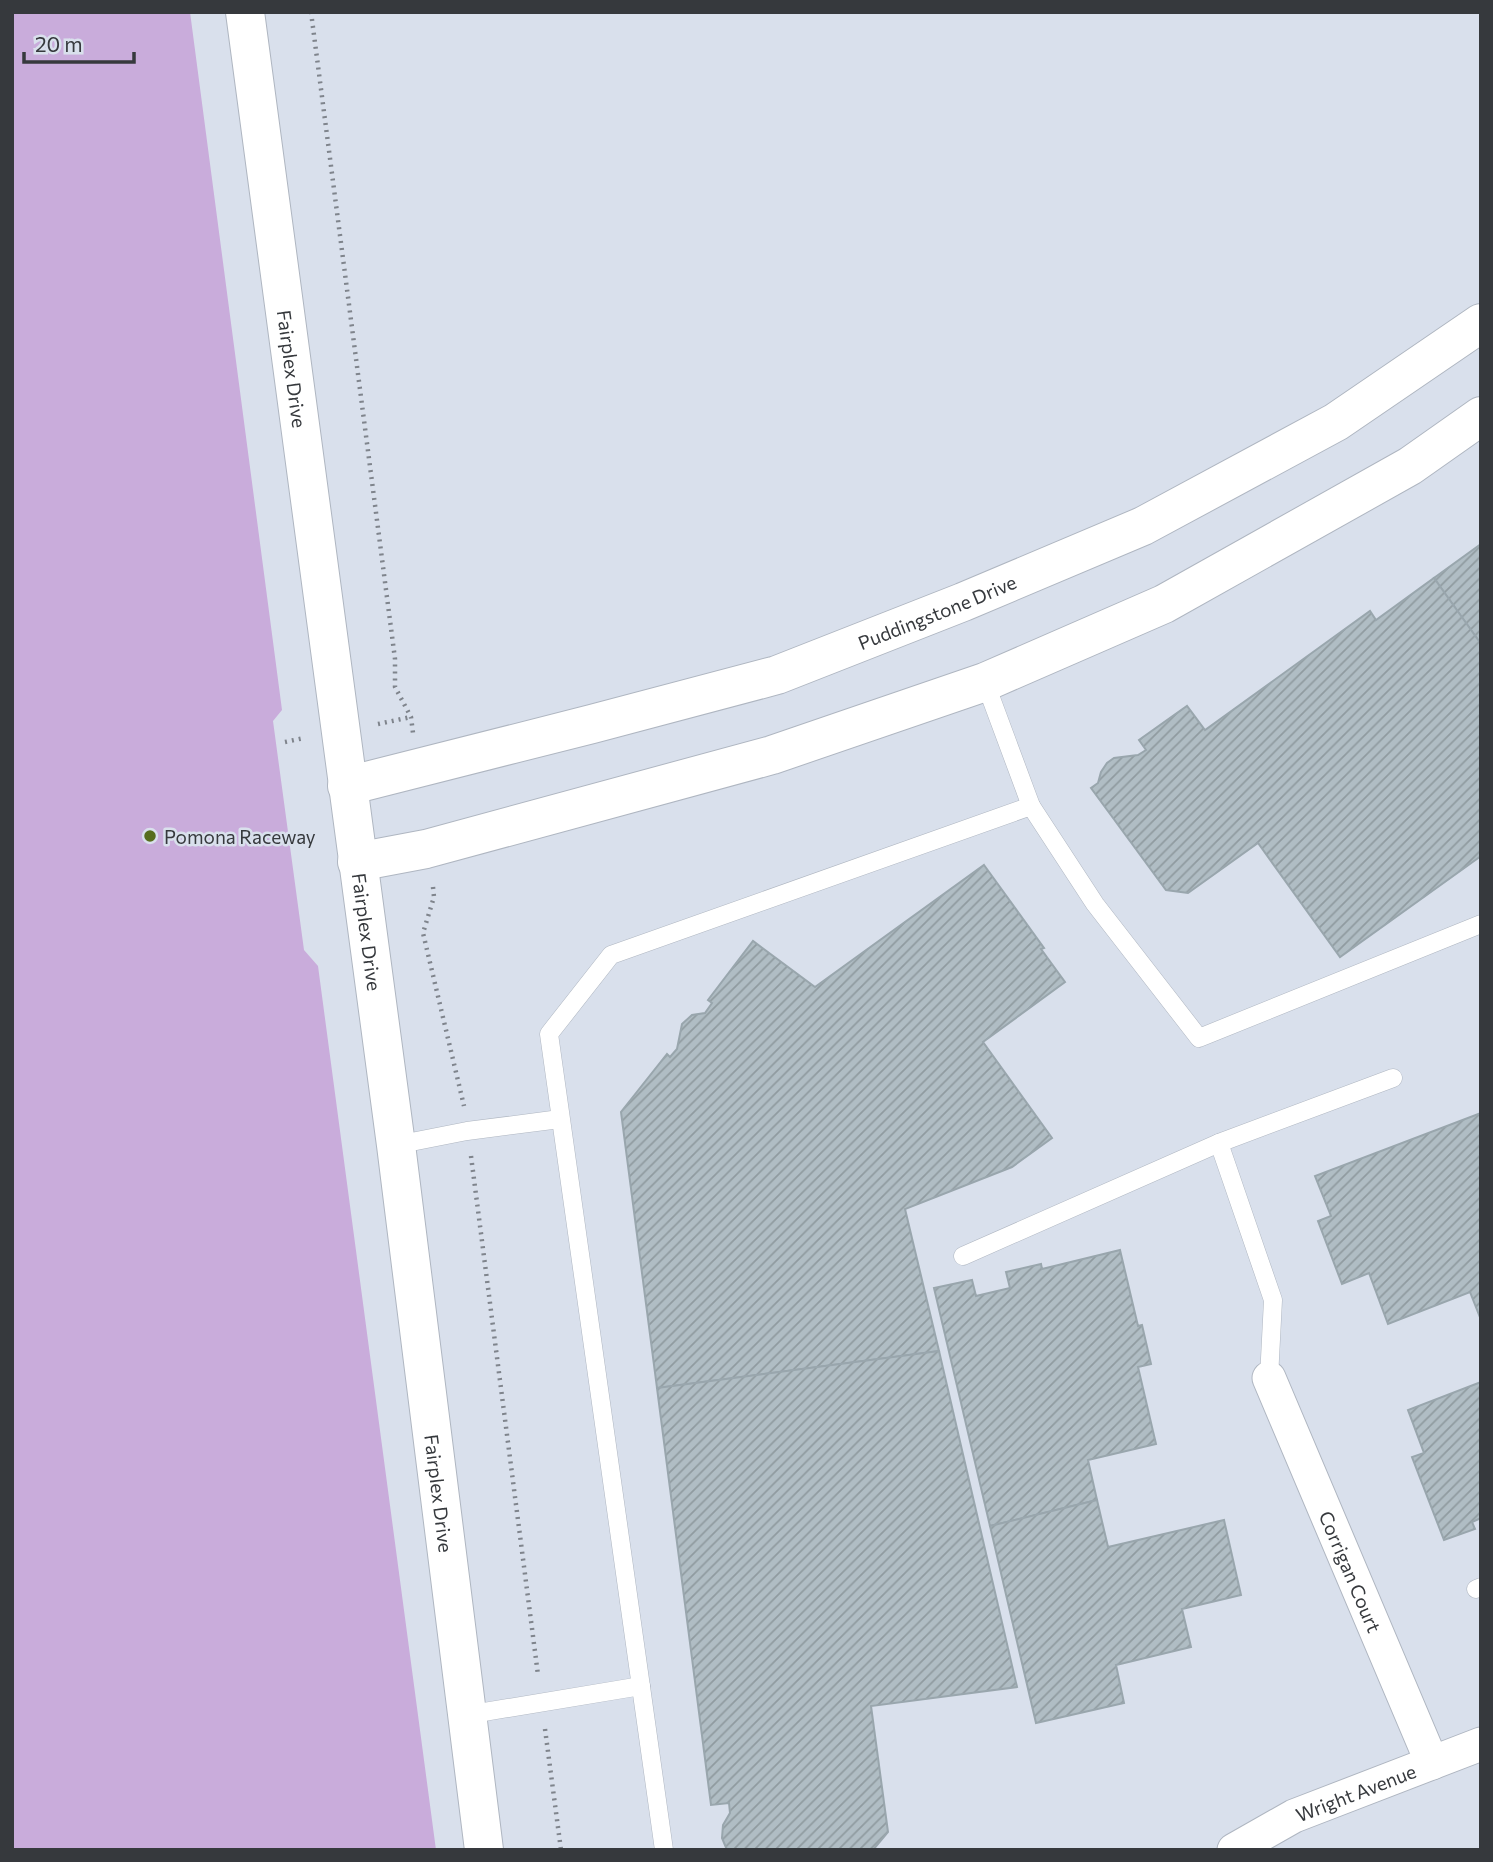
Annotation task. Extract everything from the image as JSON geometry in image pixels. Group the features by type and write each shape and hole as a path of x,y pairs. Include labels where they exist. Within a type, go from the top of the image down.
{"street":[{"name":"Fairplex Drive","path":"245,12 346,786 396,1145 484,1850"},
{"name":"Puddingstone Drive","path":"346,786 777,675 963,601 1143,526 1336,422 1481,323"},
{"path":"357,862 426,849 772,755 985,682 1164,604 1410,466 1481,416"},
{"name":"Corrigan Court","path":"1269,1378 1432,1763"},
{"name":"Wright Avenue","path":"1234,1850 1294,1816 1481,1744"}],"lane":[{"path":"985,682 1031,806 1095,904 1199,1038 1481,924"},
{"path":"664,1850 549,1034 611,955 1031,806"},
{"path":"963,1256 1219,1143 1394,1078"},
{"path":"396,1145 467,1131 560,1119"},
{"path":"1219,1143 1273,1300 1269,1378"},
{"path":"466,1715 641,1686"}],"path":[{"path":"311,12 396,659 395,687 411,717"},
{"path":"434,897 423,933 463,1100 561,1850"}],"shaded area":[{"name":"Pomona Raceway","path":"12,12 190,12 282,710 273,721 304,950 318,966 436,1850 12,1850"}],"building":[{"path":"1481,544 1481,644 1434,578"},
{"path":"1434,578 1481,644 1481,856 1340,957 1258,843 1188,893 1166,890 1091,788 1098,783 1107,763 1114,758 1138,755 1146,750 1139,740 1187,706 1205,730 1370,611 1376,620"},
{"path":"984,865 1065,982 983,1042 1052,1138 1012,1167 905,1209 939,1351 657,1388 621,1112 667,1054 670,1057 677,1049 682,1024 692,1015 705,1013 712,1003 708,1000 753,941 815,987"},
{"path":"1481,1113 1481,1320 1470,1292 1388,1324 1369,1273 1342,1284 1318,1221 1331,1216 1315,1176"},
{"path":"1120,1250 1138,1326 1142,1325 1151,1364 1138,1367 1156,1444 1088,1460 1097,1500 990,1526 934,1288 972,1280 976,1296 1010,1288 1006,1272 1041,1264 1042,1269"},
{"path":"939,1351 1017,1687 871,1706 888,1832 873,1850 727,1850 722,1838 723,1825 730,1813 729,1803 711,1805 657,1388"},
{"path":"1481,1382 1481,1518 1472,1522 1475,1529 1444,1540 1412,1457 1424,1453 1408,1410"},
{"path":"1097,1500 1108,1547 1224,1520 1241,1595 1182,1609 1191,1647 1116,1665 1124,1703 1036,1723 990,1526"}],"place":[{"name":"Pomona Raceway","path":"150,836"}]}
